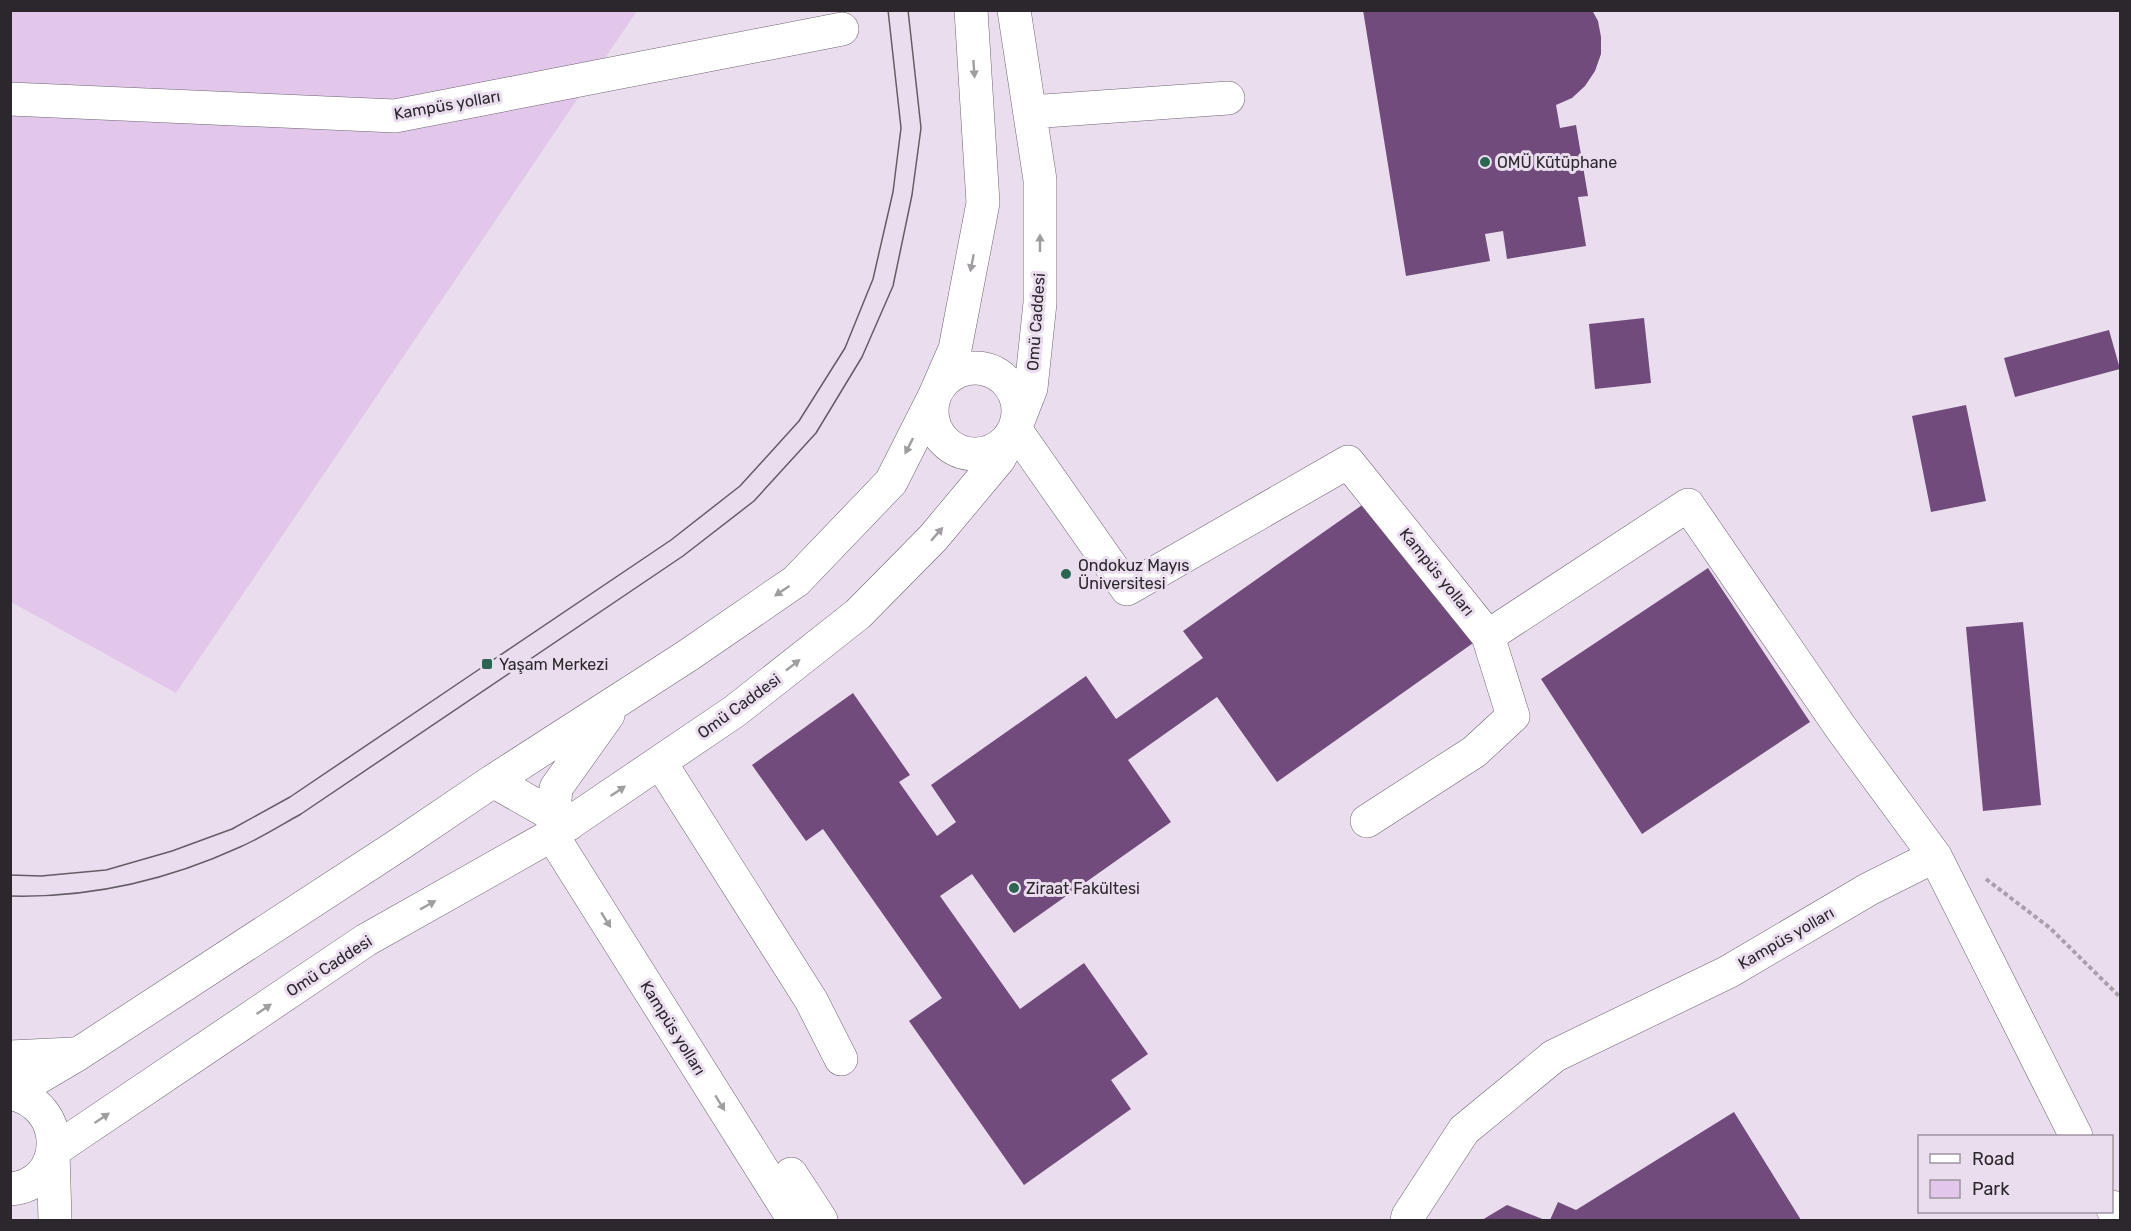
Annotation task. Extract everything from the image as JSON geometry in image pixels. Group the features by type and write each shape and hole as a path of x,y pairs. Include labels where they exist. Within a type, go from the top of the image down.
{"street":[{"path":"11,1092 78,1054 393,849 796,581 891,482 934,398 941,385 951,375 963,369 991,370 1004,378 1013,388 1018,402 1018,416 1015,429 1007,441 995,450 981,454 966,453 953,448 942,439 934,426 932,412 934,398 955,349 983,203 971,10"},
{"name":"Omü Caddesi","path":"10,1189 29,1184 40,1175 49,1164 53,1150 366,940 660,762 735,711 858,614 933,538 999,459 1015,429 1030,388 1040,303 1040,180 1014,10"},
{"name":"Kampüs yolları","path":"10,99 395,116 842,29"},
{"path":"1030,112 1228,98"},
{"name":"Kampüs yolları","path":"1015,429 1127,589 1348,462 1488,636"},
{"path":"1367,821 1474,752 1513,716 1488,636 1688,505 1841,728 1935,856 2075,1135"},
{"path":"558,824 556,788 618,701"},
{"path":"660,762 811,1000 841,1059"},
{"path":"494,781 558,824 821,1221"},
{"name":"Kampüs yolları","path":"558,824 794,1221"},
{"name":"Kampüs yolları","path":"1407,1221 1408,1216 1464,1130 1554,1056 1728,972 1869,889 1935,856"},
{"path":"10,1057 78,1054"},
{"path":"11,1092 27,1098 40,1107 49,1120 54,1135 55,1221"}],"path":[{"path":"1985,879 2050,928 2121,997"}],"green space":[{"path":"11,11 637,11 176,693 11,602"}],"building":[{"name":"OMÜ Kütüphane","path":"1363,10 1592,10 1598,21 1601,37 1601,54 1595,71 1585,86 1572,98 1556,105 1560,128 1576,125 1588,196 1578,197 1586,246 1507,259 1503,231 1485,234 1490,261 1406,276"},
{"path":"1644,318 1651,383 1595,389 1589,324"},
{"path":"2109,330 2120,369 2015,397 2004,358"},
{"path":"1966,405 1986,501 1931,512 1912,416"},
{"path":"1375,496 1476,641 1277,782 1217,697 1128,760 1171,822 1014,933 972,874 940,896 1020,1009 1084,963 1148,1054 1111,1080 1131,1109 1024,1185 909,1021 942,998 823,829 806,841 752,765 853,693 910,775 899,782 937,836 956,822 931,785 1086,676 1116,719 1203,658 1183,631"},
{"path":"1708,568 1810,722 1642,834 1541,679"},
{"path":"2023,622 2041,805 1983,811 1966,627"},
{"path":"1734,1112 1801,1220 1550,1220 1558,1202 1576,1210"},
{"path":"1507,1205 1545,1220 1482,1220"}],"tram line":[{"path":"10,875 41,876 106,870 172,851 232,829 290,797 671,540 740,486 799,421 845,348 873,279 893,192 901,128 888,10"},
{"path":"10,896 69,894 128,885 185,869 256,840 301,814 683,556 754,501 816,433 862,357 893,286 912,195 921,128 908,10"}],"place":[{"name":"OMÜ Kütüphane","path":"1485,162"},
{"name":"Ondokuz Mayıs Üniversitesi","path":"1066,574"},
{"name":"Yaşam Merkezi","path":"487,664"},
{"name":"Ziraat Fakültesi","path":"1014,888"}]}
